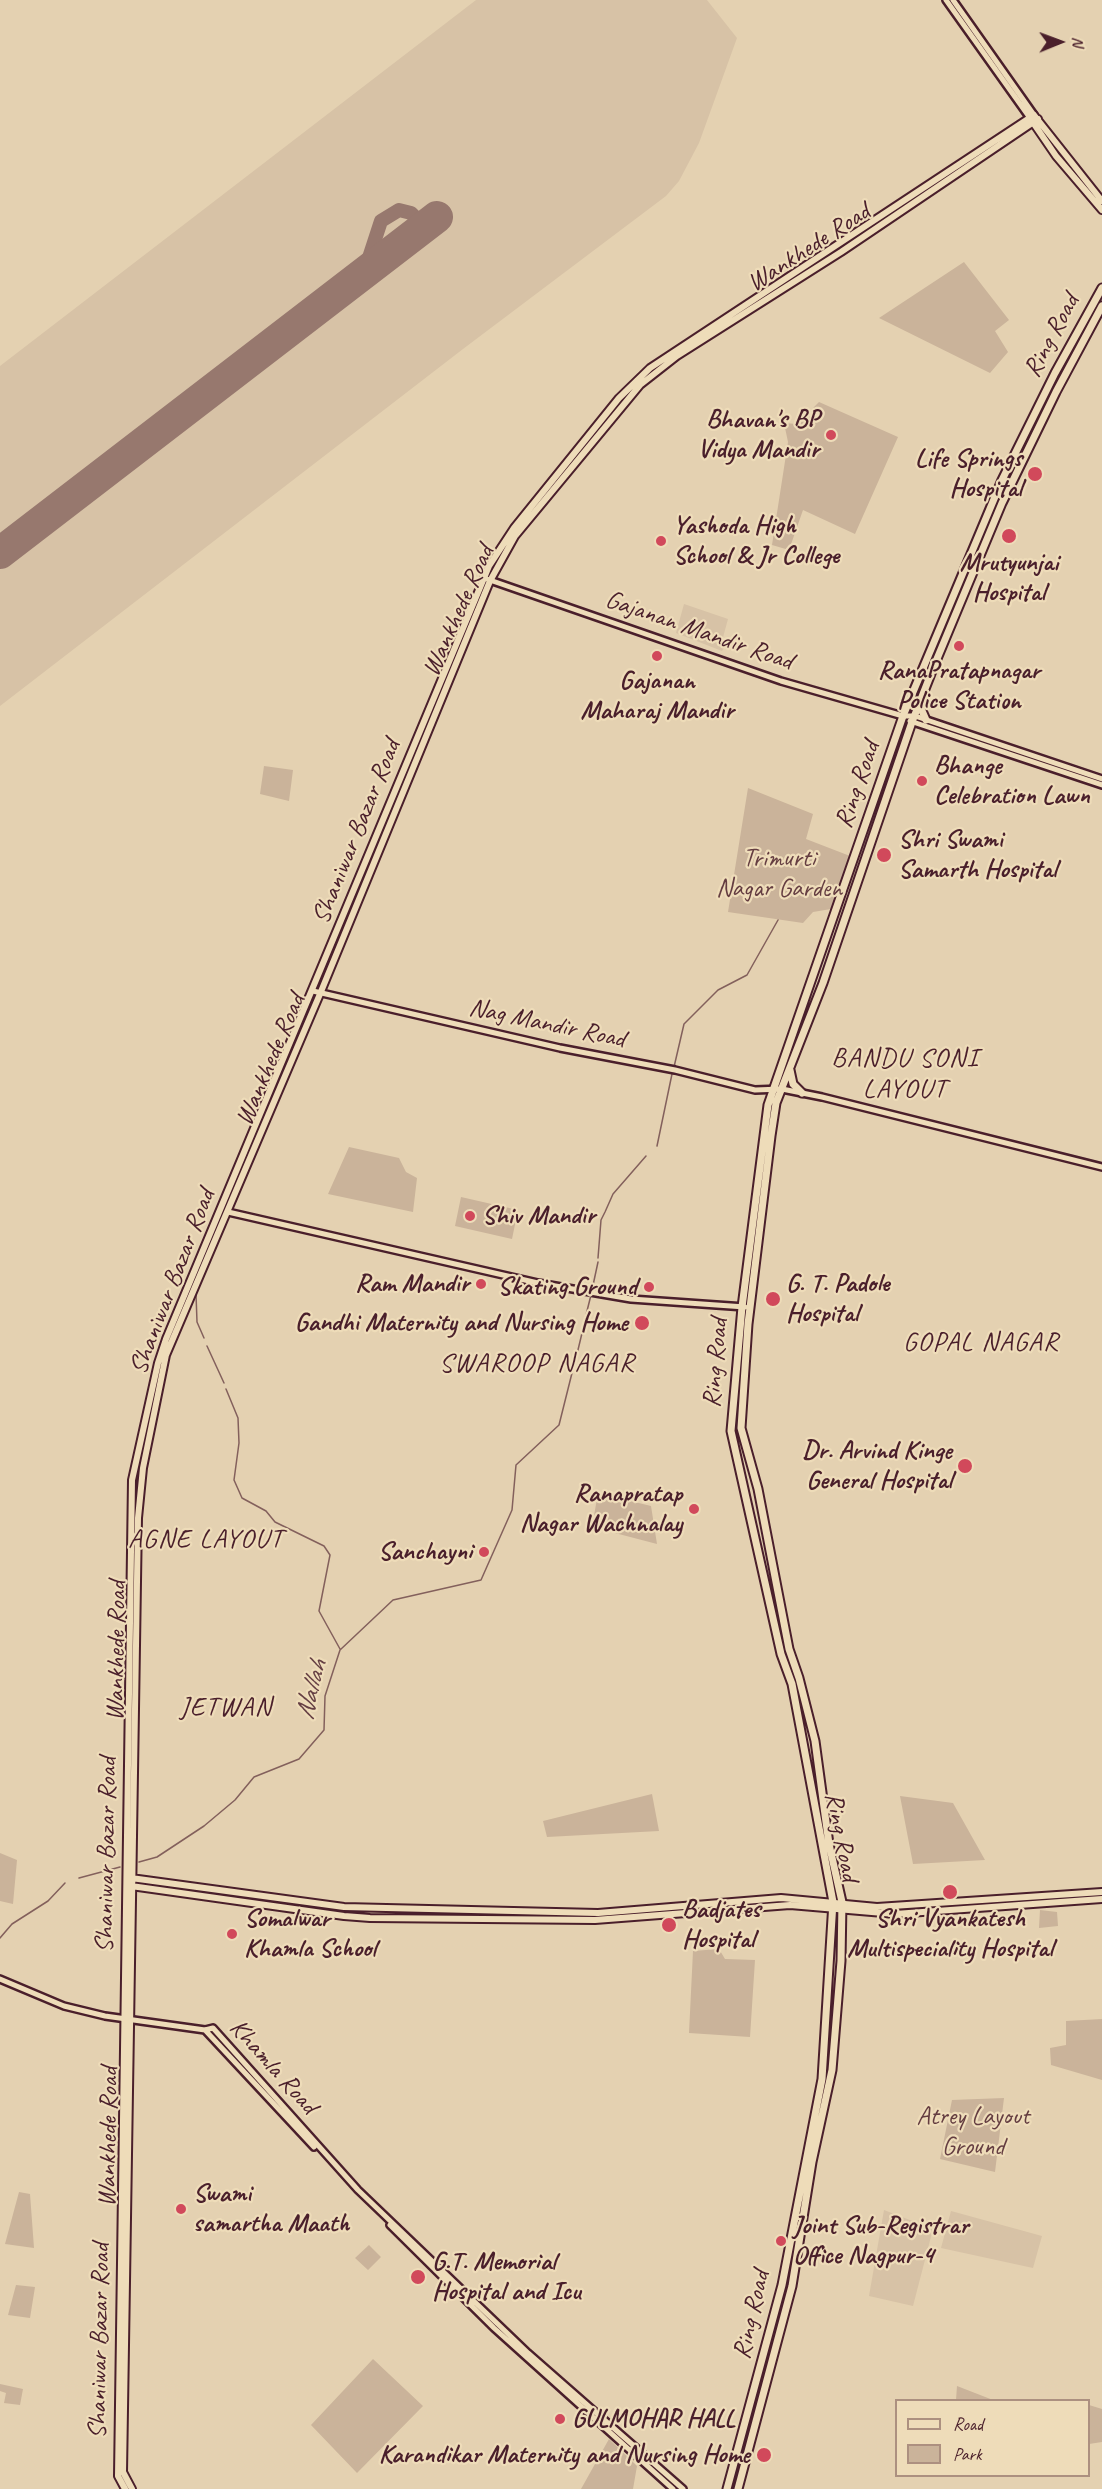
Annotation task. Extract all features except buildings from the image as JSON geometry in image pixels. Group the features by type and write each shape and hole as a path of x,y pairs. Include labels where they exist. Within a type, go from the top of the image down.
{"main road":[{"path":"1034,119 1102,201"},
{"path":"1034,119 1102,210"},
{"name":"Wankhede Road","path":"674,351 1034,119"},
{"name":"Wankhede Road","path":"126,2292 129,1882 141,1482 166,1355 320,994 487,580 515,536 640,385 677,356 840,252 1034,119"},
{"name":"Ring Road","path":"738,2489 792,2286 813,2162 832,2070 841,1961 842,1906 829,1844 815,1742 800,1678 789,1649 758,1489 741,1428 746,1307 759,1160 773,1091 903,716 1002,480 1055,373 1102,288"},
{"name":"Ring Road","path":"727,2489 750,2413 782,2285 822,2079 832,1905 792,1684 781,1654 731,1431 746,1307 776,1103 855,895 913,719 1002,502 1056,392 1102,306"},
{"name":"Shaniwar Bazar Road","path":"129,1882 132,1480 166,1339 487,580 496,552 619,398 638,378 674,351"},
{"path":"920,704 926,720"},
{"path":"790,1070 793,1084 802,1093"},
{"path":"129,1882 338,1916 370,1918 595,1920 777,1906 832,1905 895,1914 1102,1899"},
{"path":"842,1906 915,1905 1102,1892"},
{"name":"Shaniwar Bazar Road","path":"125,2489 118,2476 127,2018"},
{"name":"Shaniwar Bazar Road","path":"126,2292 123,2472 132,2489"}],"street":[{"path":"946,0 1034,119"},
{"path":"953,0 1034,119"},
{"name":"Gajanan Mandir Road","path":"487,580 781,681 913,719"},
{"path":"913,719 926,720 1102,779"},
{"path":"913,719 1102,785"},
{"name":"Nag Mandir Road","path":"313,991 550,1046 668,1068 755,1090 773,1091"},
{"path":"773,1091 782,1089 802,1093 1102,1167"},
{"path":"228,1212 538,1283 631,1299 746,1307"},
{"path":"0,1979 64,2006 205,2030"},
{"name":"Khamla Road","path":"673,2489 494,2328 341,2175 205,2030 213,2028 358,2190 500,2327 683,2489"}],"shaded area":[{"path":"476,0 707,0 737,38 699,143 679,181 666,196 463,349 0,706 0,366"},
{"path":"684,604 728,619 722,641 726,645 722,651 676,633"},
{"path":"884,2210 933,2229 913,2306 869,2296"},
{"path":"951,2211 1042,2236 1033,2268 941,2248"}],"green space":[{"path":"964,262 1009,320 995,331 1008,352 990,373 879,318"},
{"path":"819,402 898,437 855,534 803,510 789,550 772,545 788,442 784,423 797,424"},
{"path":"264,766 293,770 289,801 260,794"},
{"name":"Trimurti Nagar Garden","path":"748,788 813,814 806,839 850,856 831,909 813,912 803,923 728,912"},
{"path":"349,1147 399,1158 406,1172 417,1178 413,1212 328,1194"},
{"path":"461,1197 518,1210 512,1239 455,1226"},
{"path":"598,1493 651,1506 657,1544 592,1527"},
{"path":"652,1794 659,1831 547,1837 543,1821"},
{"path":"900,1796 953,1803 985,1860 913,1864"},
{"path":"0,1853 17,1860 13,1904 0,1901"},
{"path":"1040,1910 1057,1912 1058,1926 1039,1928"},
{"path":"719,1949 725,1959 755,1960 750,2037 689,2033 693,1951"},
{"path":"1102,2019 1102,2080 1051,2065 1050,2048 1066,2045 1066,2021"},
{"name":"Atrey Layout Ground","path":"1004,2098 995,2172 940,2159 952,2100"},
{"path":"19,2192 30,2194 34,2248 5,2244"},
{"path":"369,2245 381,2257 368,2270 355,2258"},
{"path":"16,2285 35,2287 30,2318 8,2315"},
{"path":"373,2359 423,2406 357,2473 311,2425"},
{"path":"0,2384 23,2389 20,2405 4,2403 6,2393 0,2391"},
{"path":"957,2386 990,2399 956,2399"},
{"path":"1090,2405 1102,2409 1102,2442 1090,2444"},
{"path":"609,2439 637,2466 633,2489 581,2489"}],"waterway":[{"path":"674,1067 684,1024 718,990 747,975 778,920"},
{"path":"657,1146 672,1074"},
{"path":"598,1258 601,1220 613,1194 646,1156"},
{"path":"592,1290 598,1262"},
{"path":"196,1294 197,1322 204,1338"},
{"path":"584,1323 591,1295"},
{"path":"577,1354 583,1329"},
{"path":"207,1346 224,1383"},
{"name":"Nallah","path":"139,1862 157,1857 204,1826 235,1800 254,1777 299,1759 324,1730 325,1696 340,1650 393,1600 481,1580 512,1510 516,1465 559,1425 575,1361"},
{"path":"226,1389 238,1418 239,1443 234,1480 242,1498 266,1511 275,1522 324,1546 330,1555 319,1611 340,1649"},
{"name":"Nallah","path":"79,1878 120,1867"},
{"path":"0,1938 12,1924 48,1901 65,1883"}],"taxiway":[{"path":"364,273 381,221 399,210 411,213 422,224 421,237 414,245 399,247"}],"runway":[{"path":"0,553 437,217"}],"place":[{"name":"Bhavan's BP Vidya Mandir","path":"831,435"},
{"name":"Life Springs Hospital","path":"1035,474"},
{"name":"Mrutyunjai Hospital","path":"1009,536"},
{"name":"Yashoda High School & Jr College","path":"661,541"},
{"name":"RanaPratapnagar Police Station","path":"959,646"},
{"name":"Gajanan Maharaj Mandir","path":"657,656"},
{"name":"Bhange Celebration Lawn","path":"922,781"},
{"name":"Shri Swami Samarth Hospital","path":"884,855"},
{"name":"Shiv Mandir","path":"470,1216"},
{"name":"Ram Mandir","path":"481,1284"},
{"name":"Skating Ground","path":"649,1287"},
{"name":"G. T. Padole Hospital","path":"773,1299"},
{"name":"Gandhi Maternity and Nursing Home","path":"642,1323"},
{"name":"Dr. Arvind Kinge General Hospital","path":"965,1466"},
{"name":"Ranapratap Nagar Wachnalay","path":"694,1509"},
{"name":"Sanchayni","path":"484,1552"},
{"name":"Shri Vyankatesh Multispeciality Hospital","path":"950,1892"},
{"name":"Badjates Hospital","path":"669,1925"},
{"name":"Somalwar Khamla School","path":"232,1934"},
{"name":"Swami samartha Maath","path":"181,2209"},
{"name":"Joint Sub-Registrar Office Nagpur-4","path":"781,2241"},
{"name":"G.T. Memorial Hospital and Icu","path":"418,2277"},
{"name":"GULMOHAR HALL","path":"560,2419"},
{"name":"Karandikar Maternity and Nursing Home","path":"764,2455"}],"district":[{"name":"BANDU SONI LAYOUT","path":"905,1074"},
{"name":"GOPAL NAGAR","path":"981,1343"},
{"name":"SWAROOP NAGAR","path":"537,1364"},
{"name":"AGNE LAYOUT","path":"206,1540"},
{"name":"JETWAN","path":"226,1708"}]}
